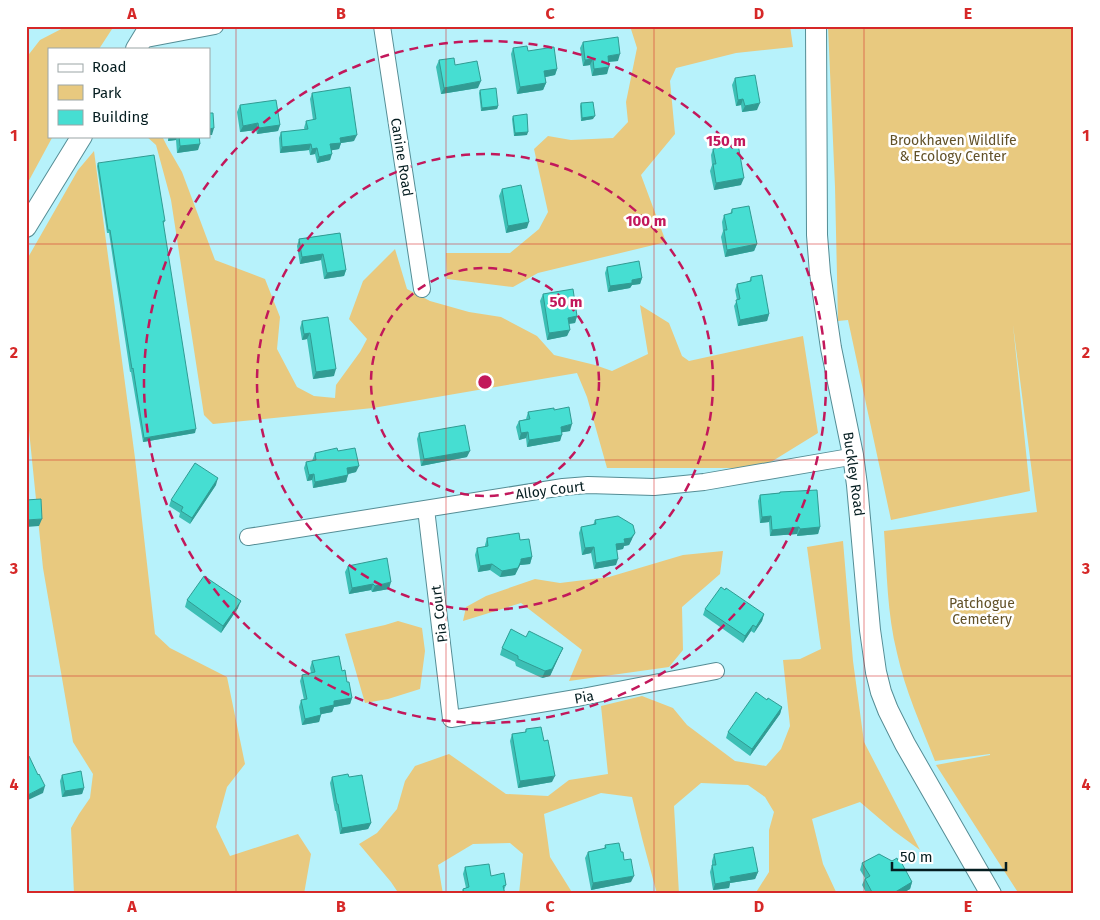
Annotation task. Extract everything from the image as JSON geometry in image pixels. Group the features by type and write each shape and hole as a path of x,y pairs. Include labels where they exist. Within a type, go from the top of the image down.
{"street":[{"path":"142,38 215,26"},
{"name":"Canine Road","path":"382,26 422,289"},
{"name":"Buckley Road","path":"816,26 817,235 820,273 831,348 853,455 876,672 888,710 904,744 991,894"},
{"path":"26,227 81,138"},
{"name":"Alloy Court","path":"248,537 563,487 588,485 654,487 704,482 853,455"},
{"name":"Pia Court","path":"426,509 451,719"},
{"name":"Pia","path":"451,719 582,697 716,671"}],"green space":[{"path":"67,26 114,26 100,48 48,48 48,138 52,138 26,186 26,58 40,40"},
{"path":"630,26 790,26 793,47 736,53 676,68 670,81 675,134 641,175 666,242 538,273 513,287 447,279 446,253 510,253 539,229 548,212 534,149 548,136 571,140 613,138 628,122 626,102 637,48"},
{"path":"828,26 1074,26 1074,894 1019,894 936,765 990,754 935,761 900,667 889,608 884,531 1037,512 1013,325 1030,491 891,520 848,320 838,321 835,187"},
{"path":"148,138 163,138 182,172 215,260 265,279 280,317 277,349 297,387 314,396 335,398 336,385 367,339 349,319 363,281 395,249 407,289 430,301 469,312 501,317 537,336 554,355 612,371 648,354 640,305 669,323 682,356 689,361 803,336 818,433 761,468 607,468 587,397 577,373 373,408 213,424 204,415 171,200 156,145"},
{"path":"94,151 135,458 155,634 170,648 227,677 245,764 227,787 216,827 230,856 298,834 311,854 304,894 74,894 71,828 90,798 93,774 73,742 43,568 26,401 26,261 78,170"},
{"path":"843,541 853,661 864,742 920,850 860,802 812,819 823,864 837,894 755,894 769,872 769,830 774,812 765,797 748,785 701,783 674,806 679,894 657,894 632,797 601,793 544,814 550,857 573,894 519,894 523,854 510,843 473,844 438,865 443,894 399,894 359,844 377,833 397,809 405,781 415,766 449,754 506,794 548,796 569,780 608,774 601,706 642,696 673,708 687,725 735,761 766,766 781,749 790,726 783,660 800,659 821,649 807,547"},
{"path":"723,551 720,574 682,607 683,650 669,667 569,681 582,650 521,603 463,621 466,607 486,596 535,579 560,583 609,577 683,555"},
{"path":"398,621 422,628 425,651 420,689 388,699 365,703 345,634"}],"building":[{"path":"618,37 620,54 608,56 609,67 594,69 593,59 585,60 583,42"},
{"path":"527,46 528,51 554,47 557,69 544,71 546,83 520,87 513,48"},
{"path":"454,58 455,65 477,61 481,81 444,88 439,60"},
{"path":"755,75 760,103 745,106 743,99 738,100 735,78"},
{"path":"350,87 357,135 340,138 341,143 330,144 332,154 319,157 317,148 312,149 311,144 282,147 281,132 308,129 306,121 316,119 312,93"},
{"path":"496,88 498,106 482,108 480,90"},
{"path":"276,100 280,125 259,128 258,123 243,126 240,105"},
{"path":"593,102 595,116 582,118 581,103"},
{"path":"210,113 213,113 214,128 210,129"},
{"path":"527,114 528,132 515,133 513,116"},
{"path":"179,138 199,138 200,144 180,146"},
{"path":"738,144 744,178 716,183 713,164 716,164 713,149"},
{"path":"154,155 196,429 144,438 98,163"},
{"path":"521,185 529,222 508,226 502,189"},
{"path":"749,206 757,244 727,250 724,230 727,230 724,215 732,213 732,209"},
{"path":"340,233 346,270 327,273 323,254 302,257 299,239"},
{"path":"639,261 642,278 632,280 632,283 610,286 607,267"},
{"path":"762,275 769,314 740,320 736,300 740,299 737,284 751,281 751,277"},
{"path":"573,289 577,316 568,318 570,330 549,333 543,294"},
{"path":"328,317 336,369 316,372 310,333 304,334 302,321"},
{"path":"569,407 572,424 561,427 562,435 529,440 528,432 521,433 519,421 530,419 528,412"},
{"path":"465,425 470,451 424,459 419,433"},
{"path":"337,448 338,451 355,448 359,466 347,468 348,475 315,482 314,474 309,475 306,462 316,460 315,453"},
{"path":"195,463 218,478 192,518 181,511 183,507 171,500"},
{"path":"817,490 820,527 772,530 771,516 762,517 760,495"},
{"path":"41,499 42,519 26,520 26,500"},
{"path":"618,516 633,525 635,533 631,538 624,539 625,543 616,544 618,559 596,563 594,547 585,548 581,527 596,524 595,520"},
{"path":"519,533 520,540 529,539 532,557 521,559 518,568 502,571 492,564 480,566 477,548 488,546 487,538"},
{"path":"387,558 391,582 375,586 373,584 352,588 348,566"},
{"path":"204,576 241,601 223,626 187,600"},
{"path":"721,587 725,590 726,588 764,614 756,627 753,625 745,636 705,609"},
{"path":"511,629 526,637 529,631 563,648 552,669 545,671 518,659 518,656 502,648"},
{"path":"339,656 342,671 345,670 347,682 349,682 352,698 334,701 334,705 320,708 321,715 305,719 301,700 307,699 302,675 315,672 312,661"},
{"path":"756,692 782,707 752,749 728,732"},
{"path":"541,727 544,741 548,740 555,776 520,781 512,734 526,732 526,729"},
{"path":"29,756 45,786 26,796 26,758"},
{"path":"81,771 84,788 65,791 62,775"},
{"path":"348,774 349,777 362,775 371,823 342,828 332,777"},
{"path":"619,843 624,860 631,859 634,876 593,883 588,852 606,848 605,845"},
{"path":"753,847 758,872 730,877 731,881 715,884 712,865 716,865 714,854"},
{"path":"879,854 892,861 897,858 898,861 900,860 912,882 892,894 873,894 865,879 870,876 862,863"},
{"path":"489,864 491,876 504,873 506,885 503,886 505,894 464,894 463,889 469,887 465,867"}],"park label":[{"name":"Brookhaven Wildlife & Ecology Center","path":"953,148"},
{"name":"Patchogue Cemetery","path":"982,612"}]}
